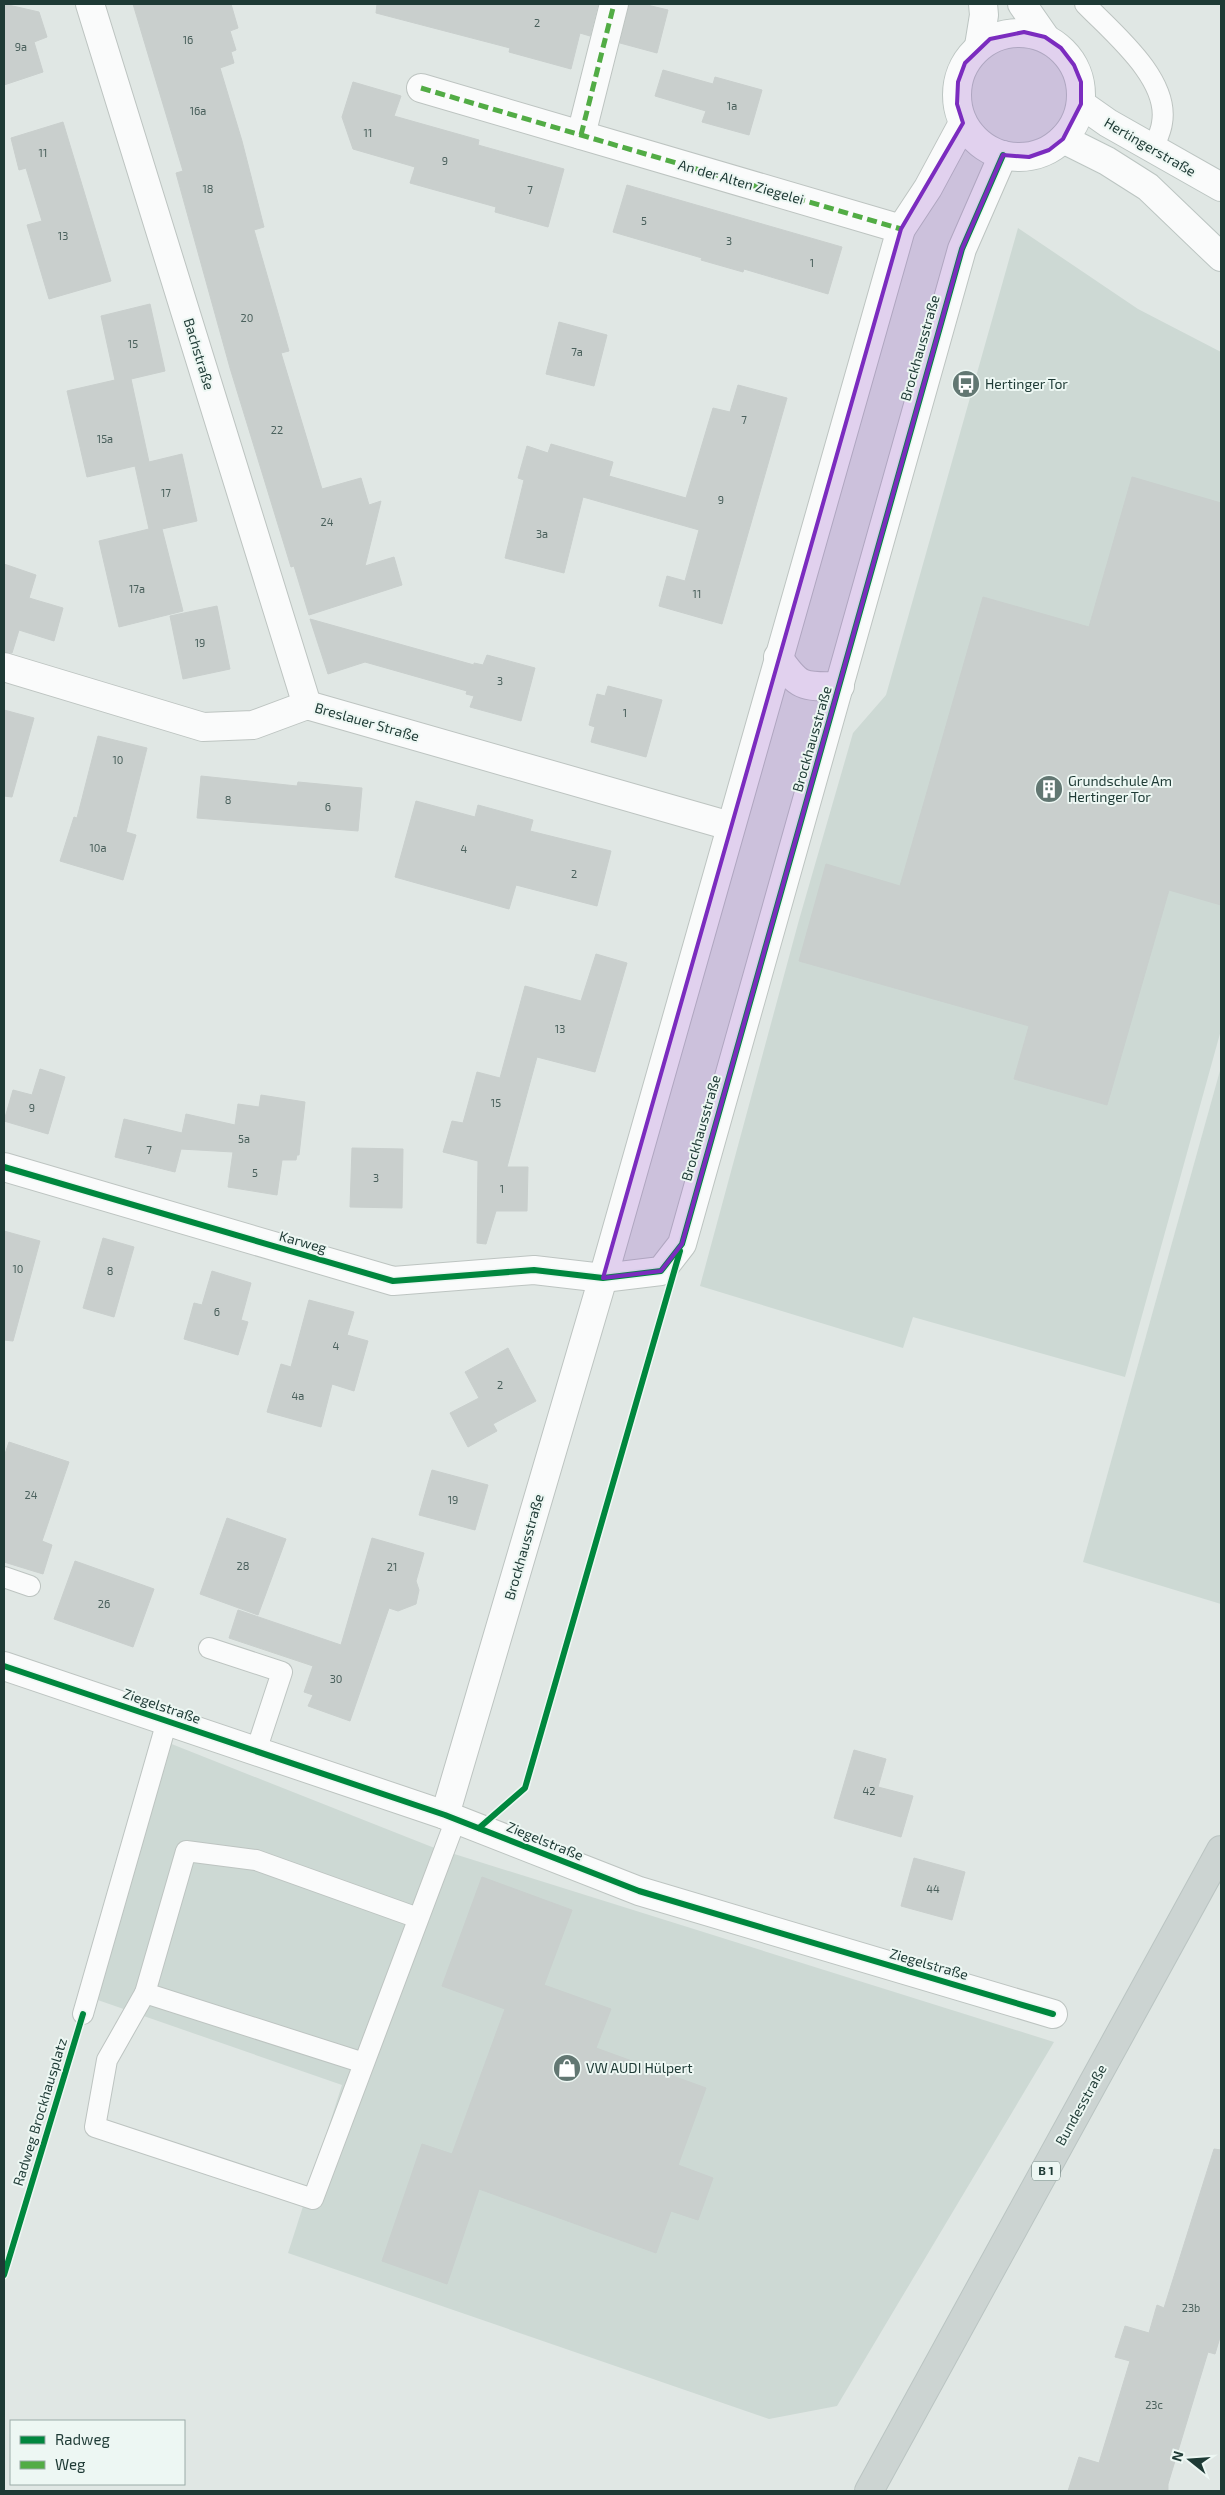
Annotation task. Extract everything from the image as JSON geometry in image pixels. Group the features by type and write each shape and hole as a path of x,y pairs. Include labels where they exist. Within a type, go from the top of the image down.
{"main road":[{"name":"Bundesstraße","path":"870,2491 1221,1850"}],"street":[{"name":"Bachstraße","path":"90,4 307,705"},
{"path":"581,134 614,4"},
{"path":"979,46 984,15 983,4"},
{"path":"1022,4 1045,38"},
{"path":"1011,32 1024,32 1045,38 1061,48 1074,65 1081,82 1081,104 1075,121 1063,139 1049,150 1029,157 1003,155 976,141 963,123 957,104 958,82 965,63 979,46 990,39 1011,32"},
{"name":"An der Alten Ziegelei","path":"421,88 900,228"},
{"name":"Hertingerstraße","path":"1081,104 1108,123 1221,187"},
{"name":"Brockhausstraße","path":"451,1817 900,228 928,188 963,123"},
{"path":"1063,139 1108,162 1148,187 1221,257"},
{"name":"Brockhausstraße","path":"603,1278 661,1271 682,1244 962,249 1003,155"},
{"name":"Brockhausstraße","path":"778,657 794,680 811,687 840,686"},
{"name":"Breslauer Straße","path":"4,667 203,727 252,725 307,705 730,826"},
{"name":"Karweg","path":"4,1167 393,1281 534,1270 603,1278"},
{"name":"Ziegelstraße","path":"4,1666 451,1817 639,1892 1053,2014"}],"lane":[{"path":"1085,4 1153,79 1162,101 1162,123 1153,149"},
{"path":"4,1577 30,1586"},
{"path":"209,1648 282,1672 256,1751"},
{"path":"83,2014 167,1721"},
{"path":"418,1918 256,1860 186,1851 145,1993 107,2060 95,2127 313,2199 418,1918 451,1817"},
{"path":"145,1993 364,2063"}],"highlighted area":[{"path":"1024,32 1045,37 1061,48 1074,65 1081,82 1081,104 1063,139 1049,150 1029,157 1003,155 962,249 682,1244 661,1271 603,1278 901,229 963,123 957,104 958,82 965,63 990,39"}],"shaded area":[{"path":"1018,228 1138,309 1221,352 1221,1030 1125,1377 913,1317 903,1348 700,1286 799,920 853,733 886,695"},
{"path":"1221,1067 1221,1604 1083,1562"},
{"path":"164,1741 432,1847 1054,2042 837,2406 769,2419 288,2253 342,2085 92,1998"}],"building":[{"path":"4,4 39,12 47,37 34,42 43,72 4,85"},
{"path":"133,4 231,4 238,28 230,31 236,50 231,52 234,63 220,68 242,141 264,227 254,230 289,351 281,353 322,489 361,478 369,505 381,501 365,566 394,557 402,585 309,615 294,566 291,567 230,368 176,173 183,171"},
{"path":"377,4 598,4 590,36 580,33 571,69 509,52 510,48 376,13"},
{"path":"629,4 643,4 668,10 657,53 620,43"},
{"path":"663,70 713,84 715,77 762,90 749,135 702,122 706,111 655,96"},
{"path":"353,82 401,96 394,116 479,140 478,145 564,169 548,227 495,212 496,207 410,183 415,167 353,149 342,117"},
{"path":"63,122 111,281 49,299 27,225 42,221 26,168 19,170 11,138"},
{"path":"627,185 842,247 828,294 744,269 743,272 701,260 702,258 613,232"},
{"path":"150,304 165,371 131,379 149,462 182,454 197,521 162,529 183,611 119,627 99,541 149,529 135,466 87,477 67,391 115,380 101,316"},
{"path":"559,322 607,335 594,386 546,374"},
{"path":"738,385 787,398 722,624 659,606 667,576 685,581 699,530 583,497 564,573 505,558 524,480 518,478 527,446 548,453 551,444 613,462 609,476 686,498 713,408 730,412"},
{"name":"Grundschule Am Hertinger Tor","path":"1132,477 1221,503 1221,905 1169,890 1107,1105 1014,1079 1029,1026 799,961 826,864 900,886 983,597 1089,627"},
{"path":"4,564 36,575 29,598 63,608 54,641 19,630 12,653 4,652"},
{"path":"217,606 230,669 183,679 170,616"},
{"path":"310,619 474,665 474,663 483,665 487,655 535,668 521,721 470,707 474,696 466,694 467,691 365,662 328,674"},
{"path":"608,686 662,700 646,757 591,742 595,727 589,725 597,694 605,696"},
{"path":"4,710 34,718 12,797 4,796"},
{"path":"98,736 147,748 126,832 136,835 123,880 60,861 74,817 77,818"},
{"path":"201,776 297,786 298,782 362,788 358,831 197,818"},
{"path":"416,801 475,817 478,805 533,820 530,831 611,851 597,906 516,885 509,909 395,877"},
{"path":"596,954 627,963 595,1072 537,1057 507,1167 528,1167 527,1211 496,1211 486,1244 477,1243 478,1161 443,1152 452,1121 463,1123 477,1072 500,1078 525,986 581,1001"},
{"path":"40,1069 65,1077 48,1134 4,1121 13,1090 32,1095"},
{"path":"261,1095 305,1102 299,1155 297,1155 296,1160 282,1160 277,1195 228,1187 233,1152 181,1149 175,1172 115,1157 124,1119 182,1133 186,1114 235,1125 238,1104 259,1107"},
{"path":"352,1148 403,1149 402,1208 350,1207"},
{"path":"4,1231 40,1241 13,1341 4,1340"},
{"path":"103,1238 134,1247 114,1317 83,1308"},
{"path":"212,1271 251,1283 241,1320 248,1322 238,1355 184,1339 194,1303 202,1305"},
{"path":"309,1300 354,1312 347,1335 368,1341 354,1391 332,1384 321,1427 267,1412 281,1364 291,1367"},
{"path":"508,1348 536,1401 493,1424 497,1431 468,1447 450,1413 479,1398 465,1372"},
{"path":"9,1442 69,1462 42,1541 52,1545 43,1574 4,1562 4,1457"},
{"path":"432,1470 488,1485 475,1530 419,1515"},
{"path":"227,1518 286,1539 258,1615 200,1594"},
{"path":"372,1538 424,1553 416,1581 419,1590 416,1604 398,1611 389,1608 350,1721 308,1706 313,1695 304,1692 313,1666 229,1638 238,1610 341,1645"},
{"path":"75,1561 154,1589 133,1647 54,1619"},
{"path":"854,1750 886,1759 878,1787 913,1796 901,1837 834,1818"},
{"path":"914,1858 965,1872 952,1920 901,1906"},
{"name":"VW AUDI Hülpert","path":"482,1877 572,1910 544,1985 611,2009 596,2048 706,2088 678,2165 713,2178 698,2220 671,2211 656,2253 479,2189 447,2284 382,2261 422,2144 452,2154 505,2009 442,1986"},
{"path":"1214,2149 1221,2150 1221,2334 1215,2354 1208,2352 1168,2484 1168,2491 1068,2491 1079,2457 1099,2463 1130,2361 1115,2357 1125,2326 1149,2333 1157,2305 1164,2308"}],"marked path":[{"path":"581,135 614,4"},
{"path":"421,88 901,229"}],"cycle path":[{"path":"4,1167 393,1281 534,1270 603,1278 661,1271 682,1244 962,249 1003,155"},
{"path":"479,1828 525,1788 680,1251"},
{"path":"4,1666 445,1815 639,1891 1053,2014"},
{"name":"Radweg Brockhausplatz","path":"4,2275 83,2014"}],"place":[{"name":"Hertinger Tor","path":"966,384"},
{"name":"Grundschule Am Hertinger Tor","path":"1049,789"},
{"name":"VW AUDI Hülpert","path":"567,2068"}]}
